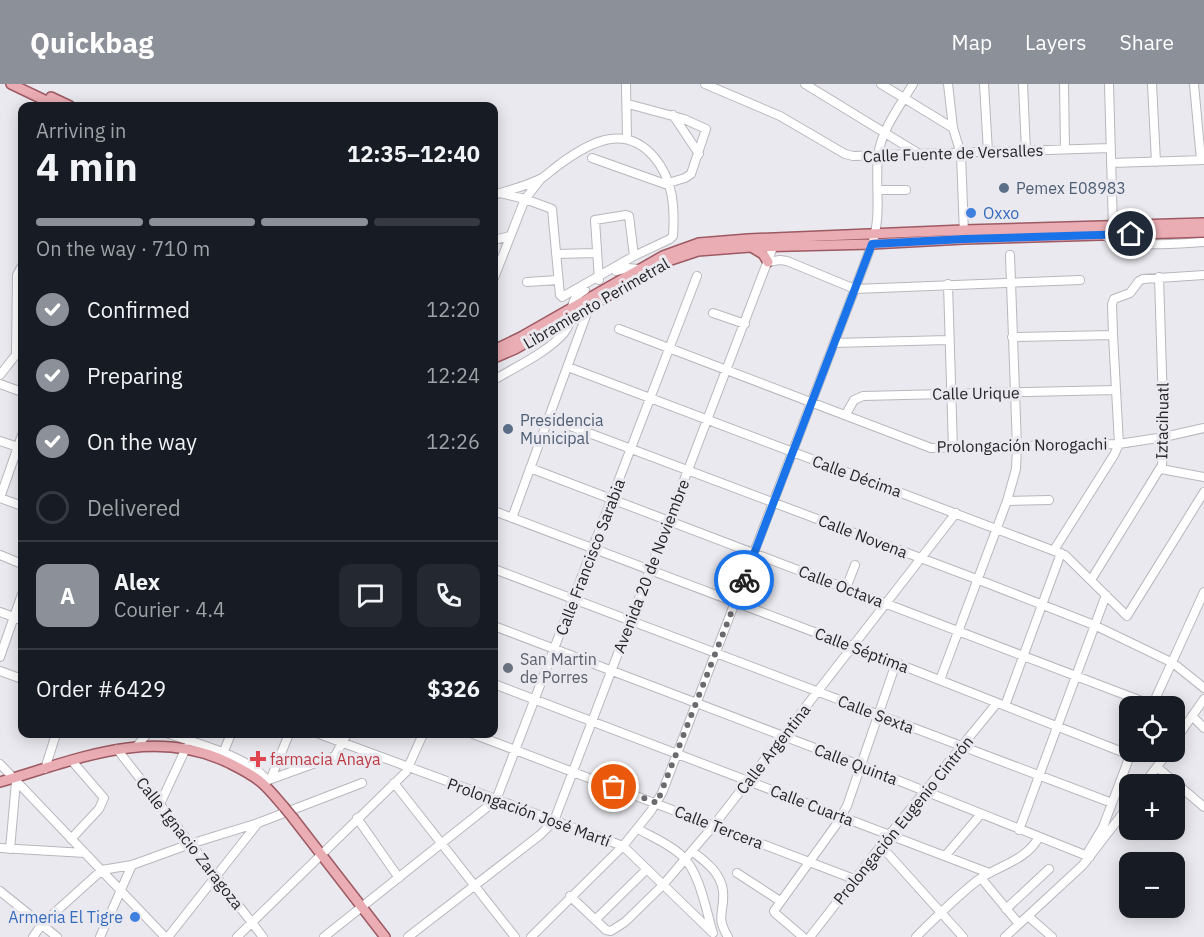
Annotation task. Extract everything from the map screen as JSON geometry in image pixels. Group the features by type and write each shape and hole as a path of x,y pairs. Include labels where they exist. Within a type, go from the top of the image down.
{"main road":[{"path":"11,84 49,102"},
{"path":"26,84 62,102"},
{"name":"Libramiento Perimetral","path":"1110,231 1204,223"},
{"name":"Libramiento Perimetral","path":"498,356 515,349 593,296 639,269 674,250 699,243 874,240 964,234 1204,232"},
{"name":"Libramiento Perimetral","path":"498,348 571,313 590,307 680,256 709,249 750,247 775,242"},
{"path":"750,247 760,252 768,262"},
{"path":"0,782 15,780 45,769 117,749 162,746 186,748 222,756 266,780 284,807 385,937"}],"street":[{"path":"626,84 627,138"},
{"name":"Calle Fuente de Versalles","path":"705,84 780,116 849,156 1110,148"},
{"path":"805,84 923,155"},
{"path":"881,84 953,128"},
{"path":"531,937 623,846 657,803 755,554 874,240 878,224 878,156 885,132 913,84"},
{"path":"948,84 953,128 962,154 964,234"},
{"path":"984,84 988,152"},
{"path":"1023,84 1026,151"},
{"path":"1064,84 1065,149"},
{"path":"1109,84 1110,241 1126,243 1204,242"},
{"path":"1152,84 1156,162"},
{"path":"1111,163 1202,160 1200,114 1194,84"},
{"path":"592,158 658,182 670,183 691,174 706,129 672,115 628,104"},
{"path":"672,115 699,154"},
{"path":"498,194 541,178 567,159 603,140 627,138 651,153 660,163 670,183 672,237 634,256 580,293 574,299 567,329 557,340 498,377"},
{"path":"498,268 525,199 541,178"},
{"path":"878,190 906,190"},
{"path":"498,194 525,199 552,209 561,297 623,269 639,269"},
{"path":"599,279 594,221 629,216 634,256"},
{"path":"498,239 510,236"},
{"name":"Avenida 20 de Noviembre","path":"554,821 775,242"},
{"path":"556,254 596,253"},
{"path":"940,680 998,529 1016,470 1010,255"},
{"path":"768,262 787,261 855,289 1080,280"},
{"path":"16,354 18,273"},
{"path":"1119,444 1113,335 1112,304 1114,299 1130,293 1139,281 1159,277 1204,275"},
{"name":"Calle Francisco Sarabia","path":"324,937 496,800 697,276"},
{"name":"Iztacihuatl","path":"1091,580 1161,469 1164,437 1159,277"},
{"path":"526,282 558,280"},
{"path":"948,284 953,449"},
{"path":"512,518 593,296"},
{"path":"712,313 745,324"},
{"name":"Prolongación Norogachi","path":"619,329 925,446 953,449 1119,444 1204,428"},
{"path":"1012,337 1113,335"},
{"path":"834,343 948,340"},
{"path":"0,375 18,352"},
{"name":"Calle Décima","path":"567,367 1058,552 1070,558 1127,616 1204,492"},
{"path":"0,384 18,391"},
{"name":"Calle Urique","path":"846,414 854,400 863,396 1116,390"},
{"name":"Calle Novena","path":"549,418 1094,625 1173,663 1204,688"},
{"path":"0,441 18,447"},
{"name":"Prolongación Eugenio Cintrón","path":"810,937 880,846 962,746 1001,705 1024,656 1043,605 1058,552 1119,444"},
{"path":"18,453 0,498 18,505"},
{"name":"Calle Octava","path":"531,468 1127,696"},
{"path":"1161,469 1204,477"},
{"path":"1007,501 1049,500"},
{"name":"Calle Séptima","path":"498,513 1119,749"},
{"name":"Calle Argentina","path":"595,920 607,930 614,930 663,885 714,825 957,513"},
{"path":"0,555 18,562"},
{"path":"846,588 855,565"},
{"name":"Calle Sexta","path":"498,571 1112,803"},
{"path":"1157,696 1204,592"},
{"path":"1019,830 1106,595"},
{"path":"0,612 18,619 0,657"},
{"name":"Calle Quinta","path":"498,628 862,766 1088,856"},
{"path":"803,937 775,914 774,910 842,816 862,766 896,663"},
{"path":"0,671 18,678"},
{"name":"Calle Cuarta","path":"498,685 988,873"},
{"path":"1185,726 1204,699"},
{"path":"1192,716 1204,728"},
{"path":"45,769 55,738"},
{"path":"136,747 144,738"},
{"path":"179,738 222,756 229,738"},
{"path":"266,780 287,738"},
{"name":"Prolongación José Martí","path":"330,738 623,846 714,935"},
{"path":"266,780 332,758 338,753 345,738"},
{"path":"237,937 409,767 421,738"},
{"name":"Calle Tercera","path":"484,738 854,879"},
{"path":"160,804 186,748"},
{"name":"Calle Ignacio Zaragoza","path":"117,749 263,937"},
{"path":"71,839 99,809 104,800 72,761"},
{"path":"1088,856 1099,836 1128,762"},
{"path":"1152,774 1161,762"},
{"path":"0,764 167,937 258,823"},
{"path":"1157,767 1204,807"},
{"path":"10,849 15,780"},
{"path":"33,937 42,924 102,870 132,864 258,823 362,783"},
{"path":"394,783 515,937"},
{"path":"946,855 981,814"},
{"path":"357,818 399,878"},
{"path":"1005,937 1088,856 1119,818"},
{"path":"408,937 554,821"},
{"path":"638,829 672,848 686,859 697,882 714,935"},
{"path":"916,937 981,878 1025,854 1033,847 1038,837"},
{"path":"880,846 963,937"},
{"path":"0,848 85,853"},
{"path":"692,851 715,871 720,879 723,890 720,915 722,926 728,937"},
{"path":"100,937 132,864"},
{"path":"570,896 595,920 647,869"},
{"path":"1006,909 1049,869"},
{"path":"737,873 780,901"},
{"path":"981,878 1019,924"},
{"path":"0,891 57,937"},
{"path":"709,919 720,915"},
{"path":"1028,916 1052,937"}],"way so far":[{"path":"614,787 657,803 744,580"}],"place":[{"name":"Pemex E08983","path":"1004,188"},
{"name":"Oxxo","path":"971,213"},
{"name":"Presidencia Municipal","path":"508,429"},
{"name":"San Martin de Porres","path":"508,668"},
{"name":"farmacia Anaya","path":"258,759"},
{"name":"Armeria El Tigre","path":"135,917"}],"route":[{"path":"744,580 872,244 1131,234"}]}
